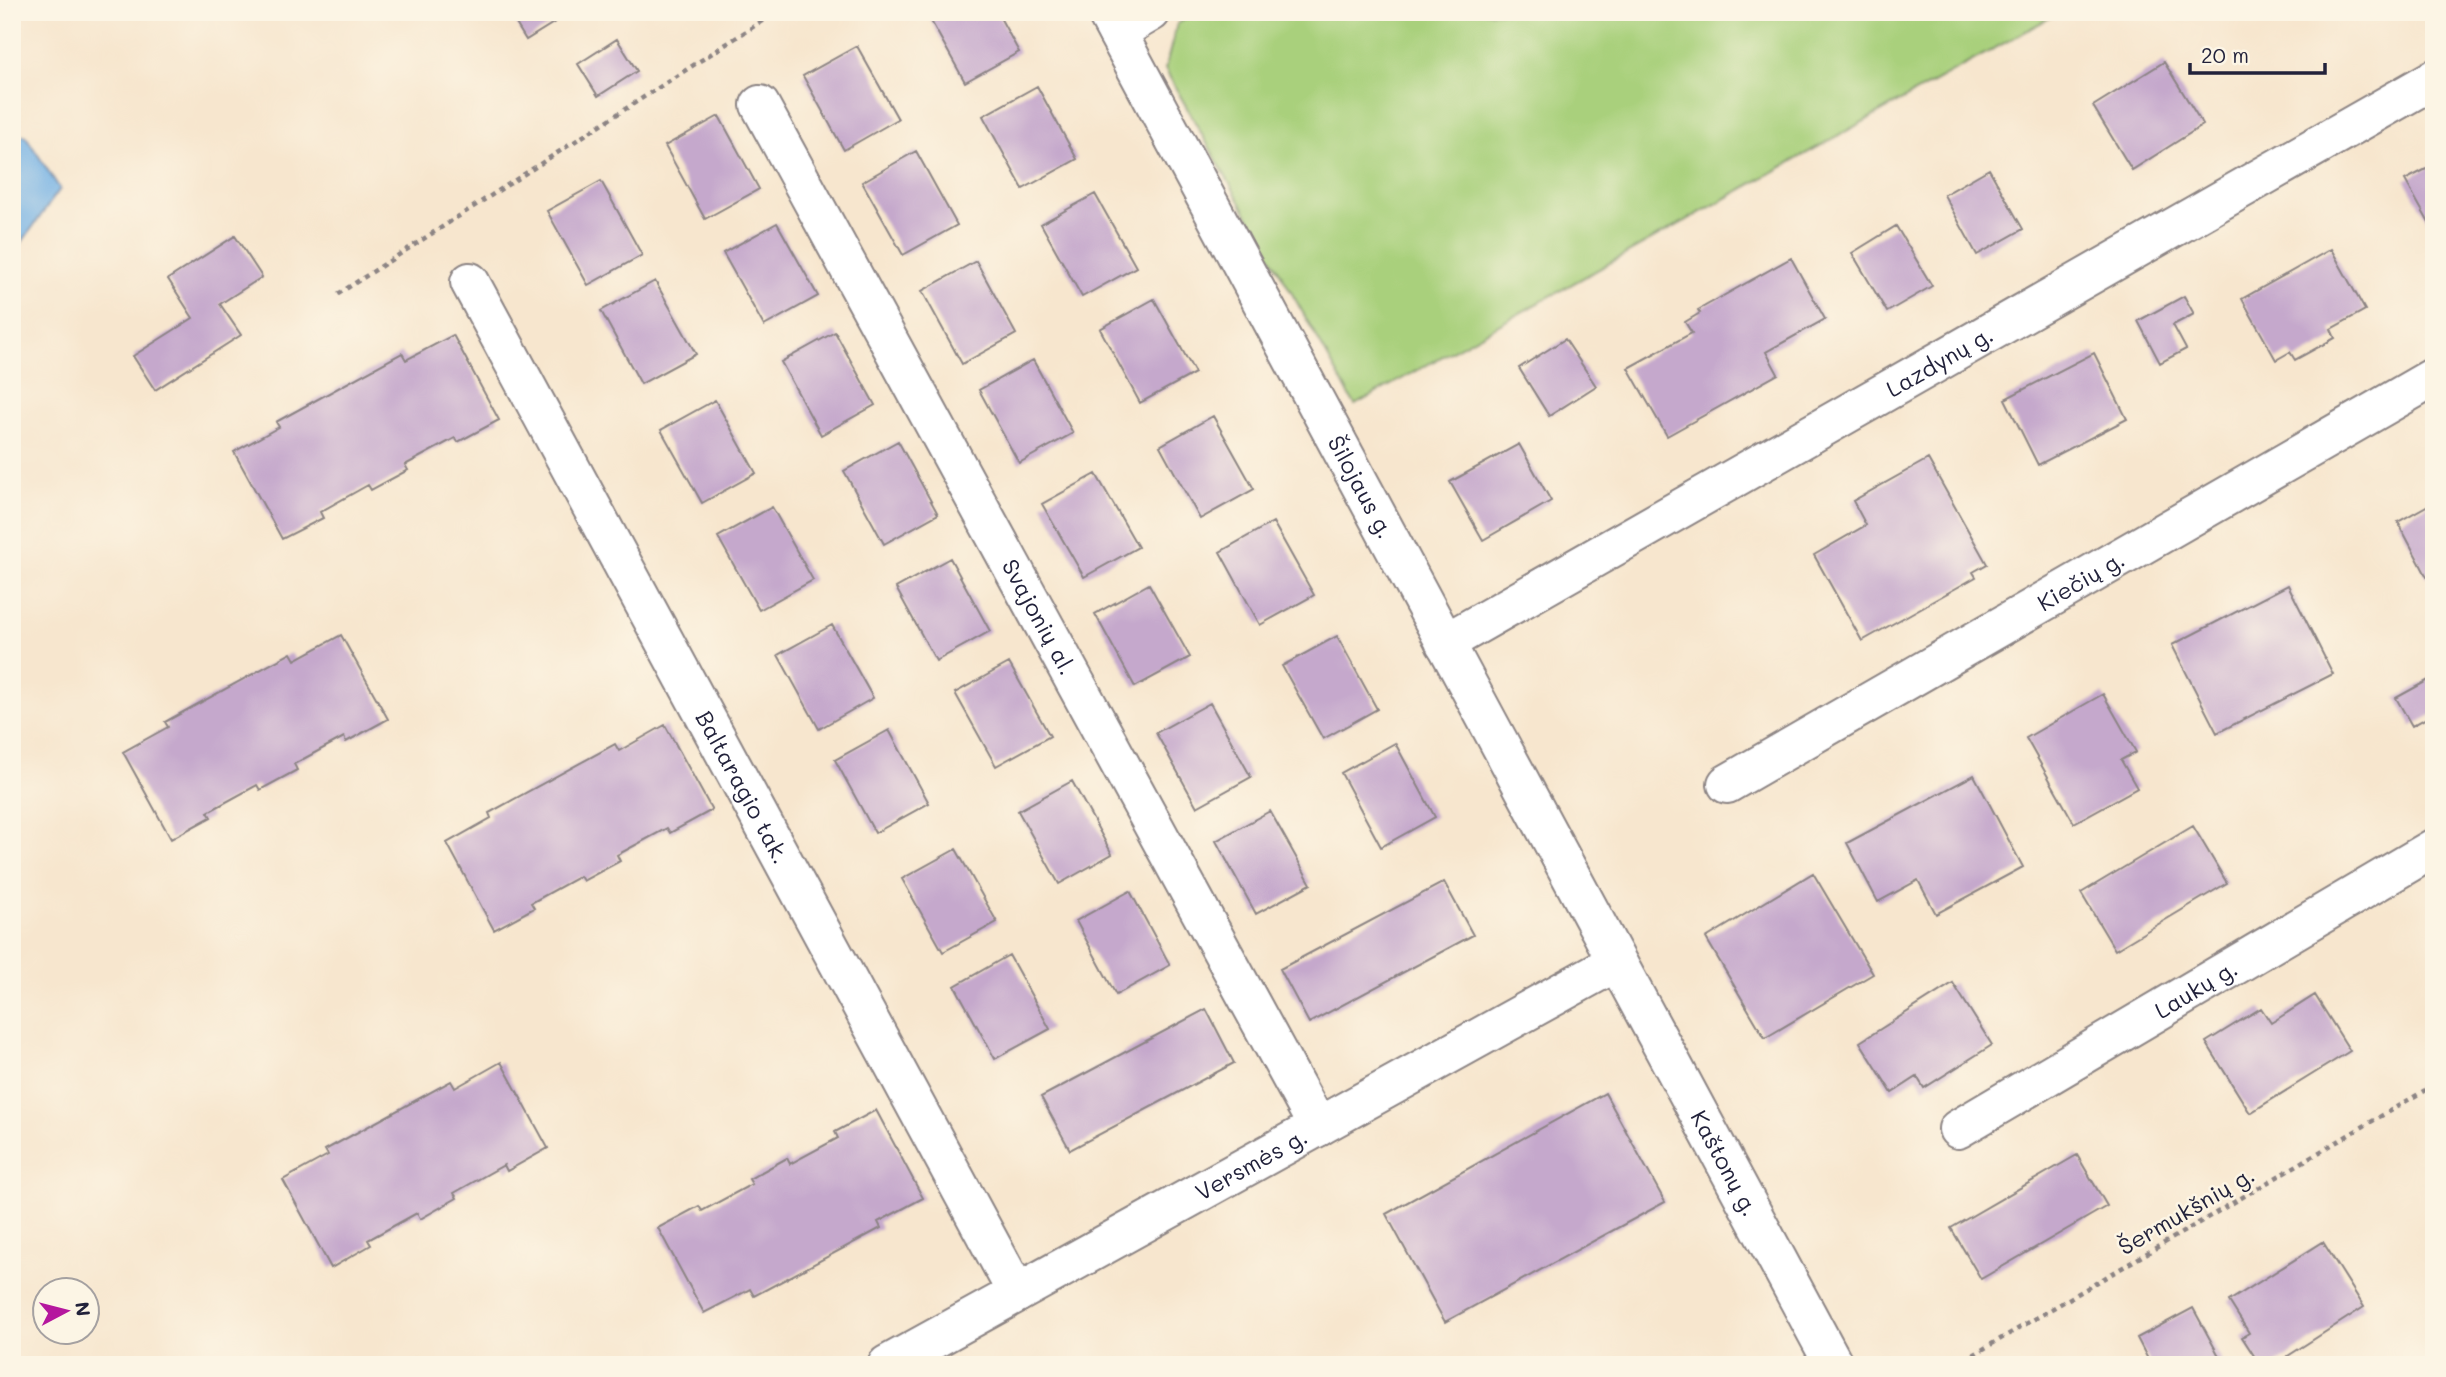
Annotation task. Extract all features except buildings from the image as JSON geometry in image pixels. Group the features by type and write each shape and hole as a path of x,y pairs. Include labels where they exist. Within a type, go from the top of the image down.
{"street":[{"path":"1111,22 1151,12"},
{"name":"Šilojaus g.","path":"1111,22 1616,962"},
{"name":"Lazdynų g.","path":"1445,643 2434,79"},
{"name":"Svajonių al.","path":"760,105 1318,1127"},
{"name":"Baltaragio tak.","path":"470,282 1017,1293"},
{"name":"Kiečių g.","path":"1727,783 2434,376"},
{"name":"Laukų g.","path":"1958,1129 2434,848"},
{"name":"Versmės g.","path":"887,1365 1616,962"},
{"name":"Kaštonų g.","path":"1616,962 1834,1365"}],"path":[{"path":"338,294 776,12"},
{"name":"Šermukšnių g.","path":"1956,1365 2434,1085"}],"green space":[{"path":"1197,12 2060,12 1355,405 1165,69 1177,24"}],"water":[{"path":"25,135 60,189 12,256 12,137"}]}
